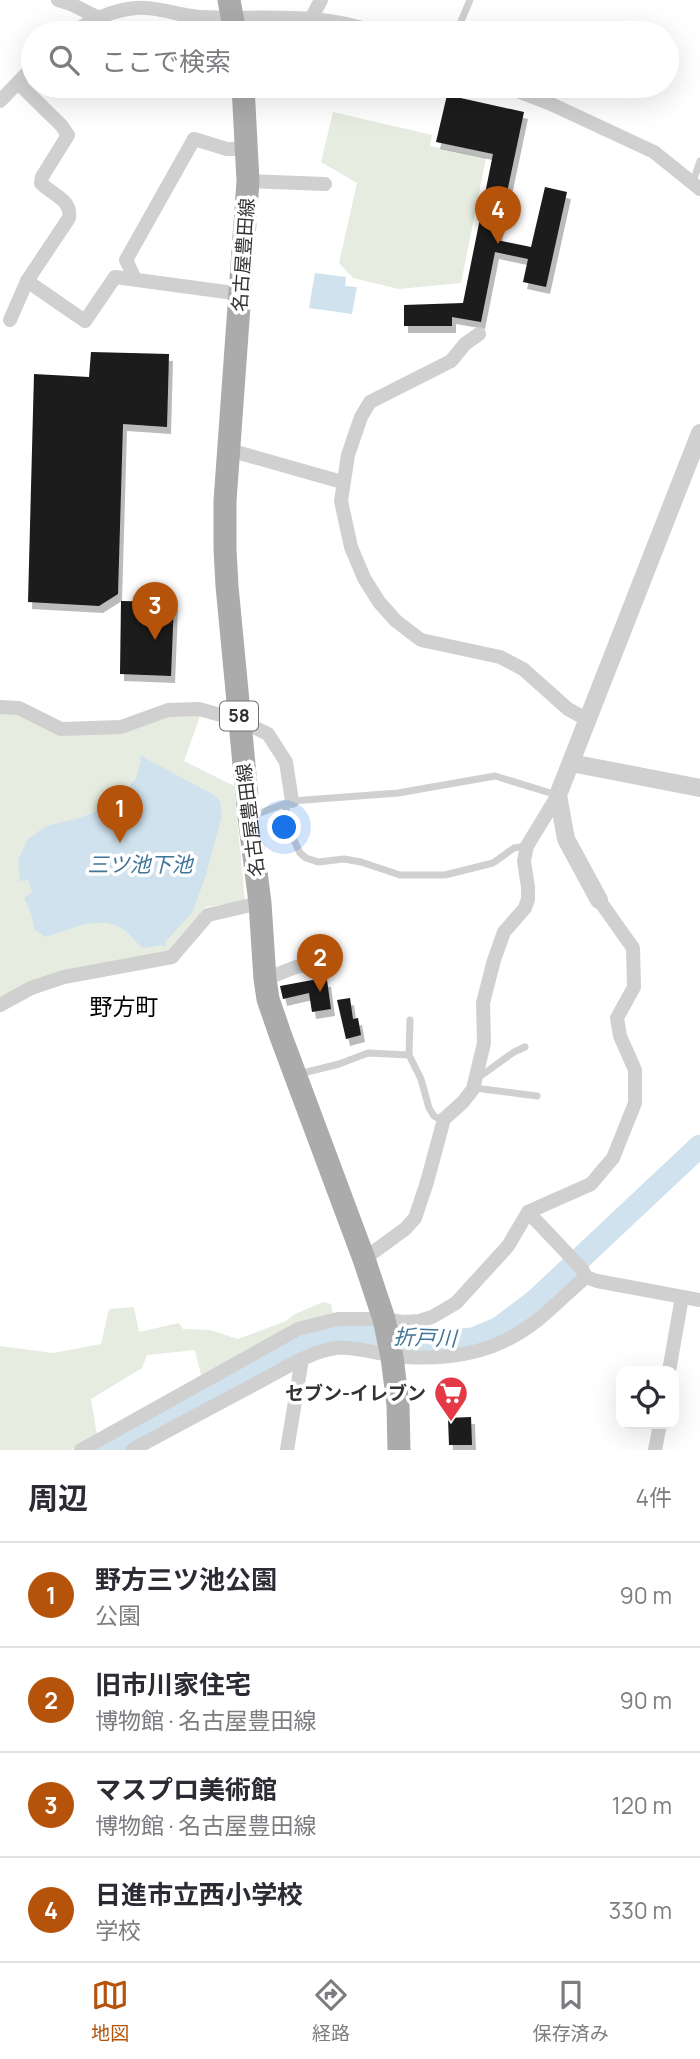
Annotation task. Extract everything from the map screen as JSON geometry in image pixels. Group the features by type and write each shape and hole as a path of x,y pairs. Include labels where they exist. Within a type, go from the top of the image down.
{"main road":[{"name":"名古屋豊田線","path":"244,98 248,181 225,501 225,549 265,979 268,999 385,1322 398,1405 399,1450"}],"street":[{"path":"58,0 97,17"},
{"path":"311,19 321,0"},
{"path":"90,21 97,17 137,8 198,17 324,21"},
{"path":"0,100 21,80"},
{"path":"18,83 21,86"},
{"path":"10,320 27,281 69,218 70,210 68,204 41,183 68,135 33,98"},
{"path":"536,98 654,152 696,186"},
{"path":"135,279 127,260 194,139 227,149 246,149"},
{"path":"248,181 325,184"},
{"path":"27,281 85,321 115,277 241,294"},
{"path":"480,334 465,344 451,361 370,402 361,417 342,482 341,501 351,547 364,578 379,602 396,621 421,640 500,657 523,669 568,709 587,720"},
{"path":"364,1259 405,1229 415,1218 444,1119 463,1102 475,1081 484,1043 483,1003 494,960 504,932 525,908 528,900 524,861 527,846 558,795 572,763 700,433"},
{"path":"229,450 342,482"},
{"path":"0,707 19,708 61,729 121,727 167,710 199,709 239,720 268,734 286,762 288,803"},
{"path":"572,763 700,788"},
{"path":"81,1450 298,1329 338,1319 392,1322 419,1321 432,1317 456,1303 508,1247 528,1212 591,1184 613,1158 635,1103 635,1070 620,1036 617,1018 634,987 633,948 599,900 566,839 558,795"},
{"path":"0,1005 31,988 64,977 172,957 208,915 260,903"},
{"path":"265,979 296,967 320,962 323,971"},
{"path":"528,1212 584,1273 597,1281 700,1300"},
{"path":"132,1450 302,1359 336,1349 429,1358 488,1349 538,1320 584,1273"},
{"path":"670,1366 682,1297"},
{"path":"288,1450 302,1359"},
{"path":"655,1450 659,1429"}],"lane":[{"path":"461,21 470,0"},
{"path":"696,186 700,161"},
{"path":"248,817 288,803 398,793 495,776 558,795"},
{"path":"288,803 293,838 300,853 318,862 344,859 401,875 445,875 493,863 514,848 527,846"},
{"path":"410,1020 409,1055 421,1079 429,1108 434,1116 444,1121"},
{"path":"525,1047 475,1081 482,1089 537,1096"},
{"path":"295,1075 339,1064 368,1053 409,1055"}],"shaded area":[{"path":"333,112 432,135 430,146 486,158 461,283 399,289 353,278 339,263 357,183 321,162"},
{"path":"18,712 60,733 167,715 200,716 184,761 234,786 245,901 206,907 169,952 0,1002 0,713"},
{"path":"323,1302 331,1304 333,1314 202,1379 195,1350 147,1355 142,1368 91,1399 97,1435 71,1450 0,1450 0,1346 53,1353 101,1344 109,1309 134,1307 139,1332 179,1323 183,1329 210,1330 238,1339 286,1321 295,1314"}],"water":[{"path":"315,273 346,277 345,286 357,287 352,314 309,308"},
{"name":"三ツ池下池","path":"143,755 220,801 222,816 192,913 165,942 164,947 161,945 144,948 123,929 104,923 84,925 45,937 34,929 24,898 32,892 28,880 20,881 18,860 28,839 46,826 80,818 117,803 136,778 140,756"}],"building":[{"path":"446,98 461,98 524,112 497,240 531,247 545,187 567,192 546,287 523,282 528,259 495,252 481,322 452,317 452,326 404,326 404,305 463,303 493,154 436,142"},
{"path":"91,352 169,354 167,427 123,424 118,594 99,606 28,602 34,374 89,377"},
{"path":"121,601 174,602 171,676 120,674"},
{"path":"318,979 327,980 331,1009 312,1012 309,993 283,999 280,986"},
{"path":"350,998 353,1019 358,1018 361,1035 346,1039 337,1000"},
{"path":"471,1417 472,1445 449,1445 448,1418"}],"waterway":[{"name":"折戸川","path":"105,1450 308,1341 337,1332 436,1342 473,1339 499,1328 535,1301 700,1146"}],"place":[{"name":"日進市立西小学校","path":"498,244"},
{"name":"マスプロ美術館","path":"155,640"},
{"name":"野方三ツ池公園","path":"120,843"},
{"name":"旧市川家住宅","path":"320,992"},
{"name":"セブン-イレブン","path":"451,1423"}],"district":[{"name":"野方町","path":"124,1007"}]}
